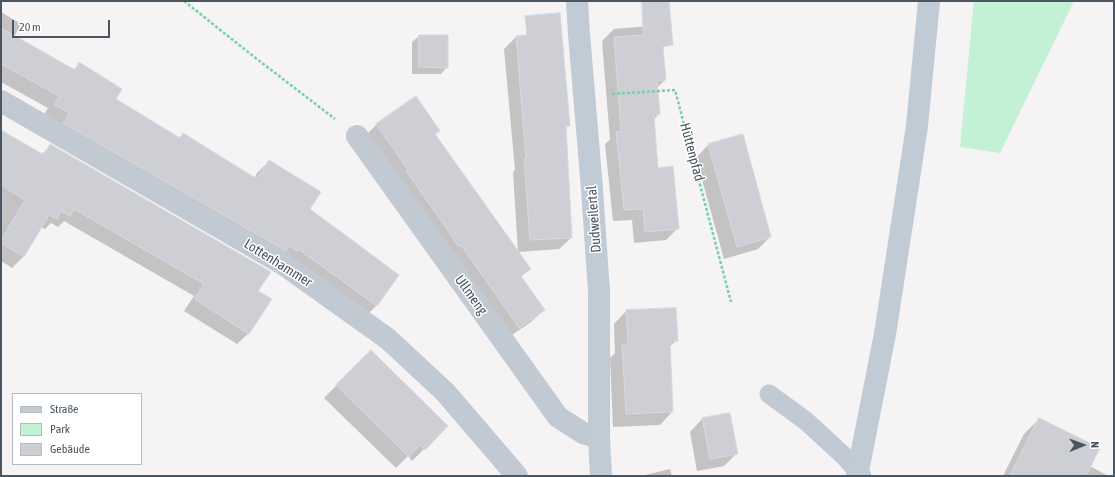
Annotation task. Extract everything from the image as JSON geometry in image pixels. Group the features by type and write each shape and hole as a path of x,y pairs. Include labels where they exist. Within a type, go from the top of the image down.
{"main road":[{"name":"Dudweilertal","path":"577,1 592,189 598,292 599,438 601,476"},
{"path":"857,476 884,334 917,126 929,1"}],"street":[{"name":"Lottenhammer","path":"1,101 283,264 388,339 445,392 517,476"},
{"name":"Ullmeng","path":"357,136 558,417 582,433 599,438"}],"lane":[{"path":"769,394 806,421 844,456 862,476"}],"path":[{"path":"184,1 357,136"},
{"name":"Hüttenpfad","path":"584,96 675,90 731,302"}],"green space":[{"path":"974,1 1074,1 1000,153 960,147"}],"building":[{"path":"642,1 669,1 673,45 663,47 666,80 657,81 660,114 654,115 658,168 673,166 679,229 645,232 643,209 624,210 616,132 621,131 614,37 643,35"},
{"path":"560,13 570,126 566,126 572,238 530,240 524,159 526,159 516,36 527,35 525,16"},
{"path":"1,28 75,70 79,62 122,89 116,99 180,138 183,133 257,179 269,160 321,192 310,209 399,275 377,306 298,249 297,251 289,246 286,251 63,123 69,113 54,104 59,96 1,64"},
{"path":"419,35 448,35 448,68 419,67"},
{"path":"416,96 440,131 435,134 531,269 521,276 545,310 519,328 461,245 459,247 406,171 408,170 376,124"},
{"path":"1,130 44,155 50,144 271,272 258,291 272,299 249,334 194,299 204,284 74,209 70,216 61,211 57,219 49,215 24,257 1,243 1,240 25,200 1,185"},
{"path":"743,134 771,237 737,247 708,144"},
{"path":"676,308 678,341 670,341 673,412 626,414 622,344 628,344 626,310"},
{"path":"371,350 448,426 425,450 420,445 409,457 336,385"},
{"path":"730,413 738,454 710,459 702,418"},
{"path":"1039,418 1100,448 1086,476 1010,476"}]}
